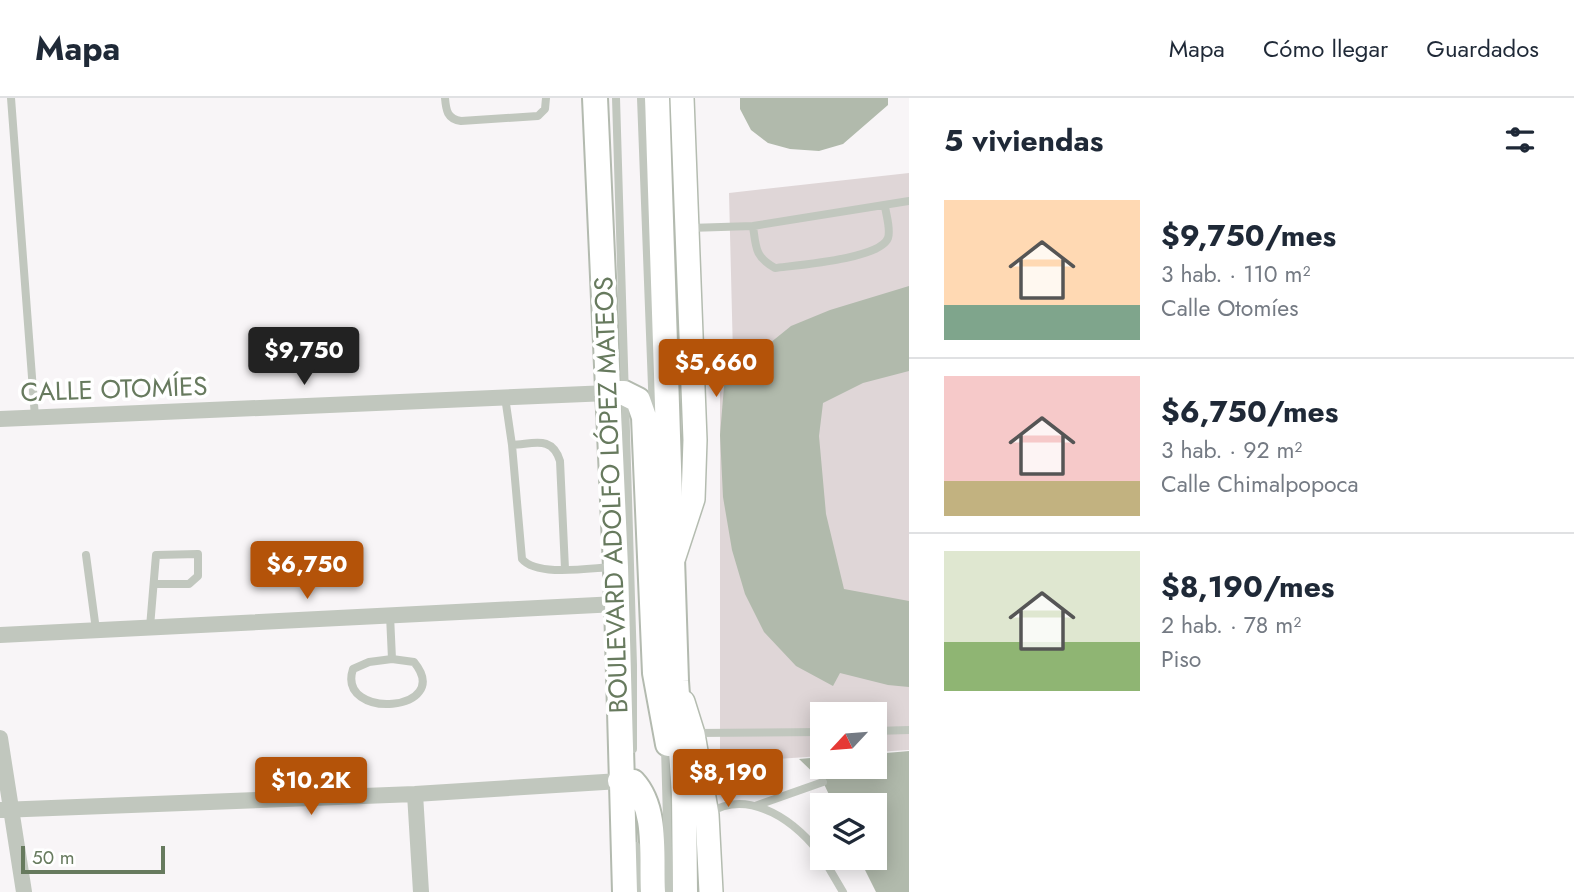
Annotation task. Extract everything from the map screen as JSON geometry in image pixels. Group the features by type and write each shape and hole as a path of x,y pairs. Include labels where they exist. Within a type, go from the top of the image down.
{"main road":[{"name":"BOULEVARD ADOLFO LÓPEZ MATEOS","path":"595,98 616,393 617,604 630,782 625,892"},
{"path":"657,98 676,681 684,794 685,892"},
{"path":"616,393 638,400 643,417 654,673 665,734 684,794"},
{"path":"630,782 646,802 650,818 653,892"}],"street":[{"path":"673,561 693,499 695,440 682,98"},
{"name":"CALLE OTOMÍES","path":"0,419 616,393"},
{"path":"0,635 617,604"},
{"path":"676,681 693,734 707,815 712,892"},
{"path":"0,738 6,809 24,892"},
{"path":"6,809 415,794 630,782"},
{"path":"415,794 421,892"}],"lane":[{"path":"10,98 35,417"},
{"path":"445,98 450,118 461,121 538,117 545,109 546,98"},
{"path":"616,98 616,393 633,665 633,756"},
{"path":"641,98 669,892"},
{"path":"687,228 752,226 909,201"},
{"path":"752,226 756,251 764,262 775,268 868,253 883,246 889,236 885,206"},
{"path":"505,397 522,559 530,566 565,569 616,567"},
{"path":"512,445 547,443 553,446 557,453 565,569"},
{"path":"150,627 156,555 198,554 198,576 189,583 154,583"},
{"path":"86,555 96,630"},
{"path":"390,615 392,659"},
{"path":"392,659 414,662 417,666 422,682 421,691 416,697 400,702 381,703 357,695 350,677 353,669 369,662 392,659"},
{"path":"887,731 909,730"},
{"path":"693,734 810,732"},
{"path":"755,806 823,782"},
{"path":"707,815 724,806 742,803 755,806 797,828 810,842"},
{"path":"635,837 638,892"},
{"path":"830,870 843,892"}],"shaded area":[{"path":"909,173 909,750 887,751 887,702 810,702 810,757 720,763 720,357 733,355 729,193"}],"building":[{"path":"740,98 888,98 888,105 843,144 819,151 790,149 768,143 751,130 740,109"},
{"path":"909,286 909,371 863,383 823,403 819,436 826,514 844,589 909,601 909,687 888,685 840,673 833,686 796,666 764,632 745,594 732,550 723,497 720,435 726,362 749,360 791,326 830,310"},
{"path":"909,751 909,892 876,892 865,870 887,870 887,793 828,793 820,779 887,779 887,753"},
{"path":"810,758 810,770 799,759"}]}
